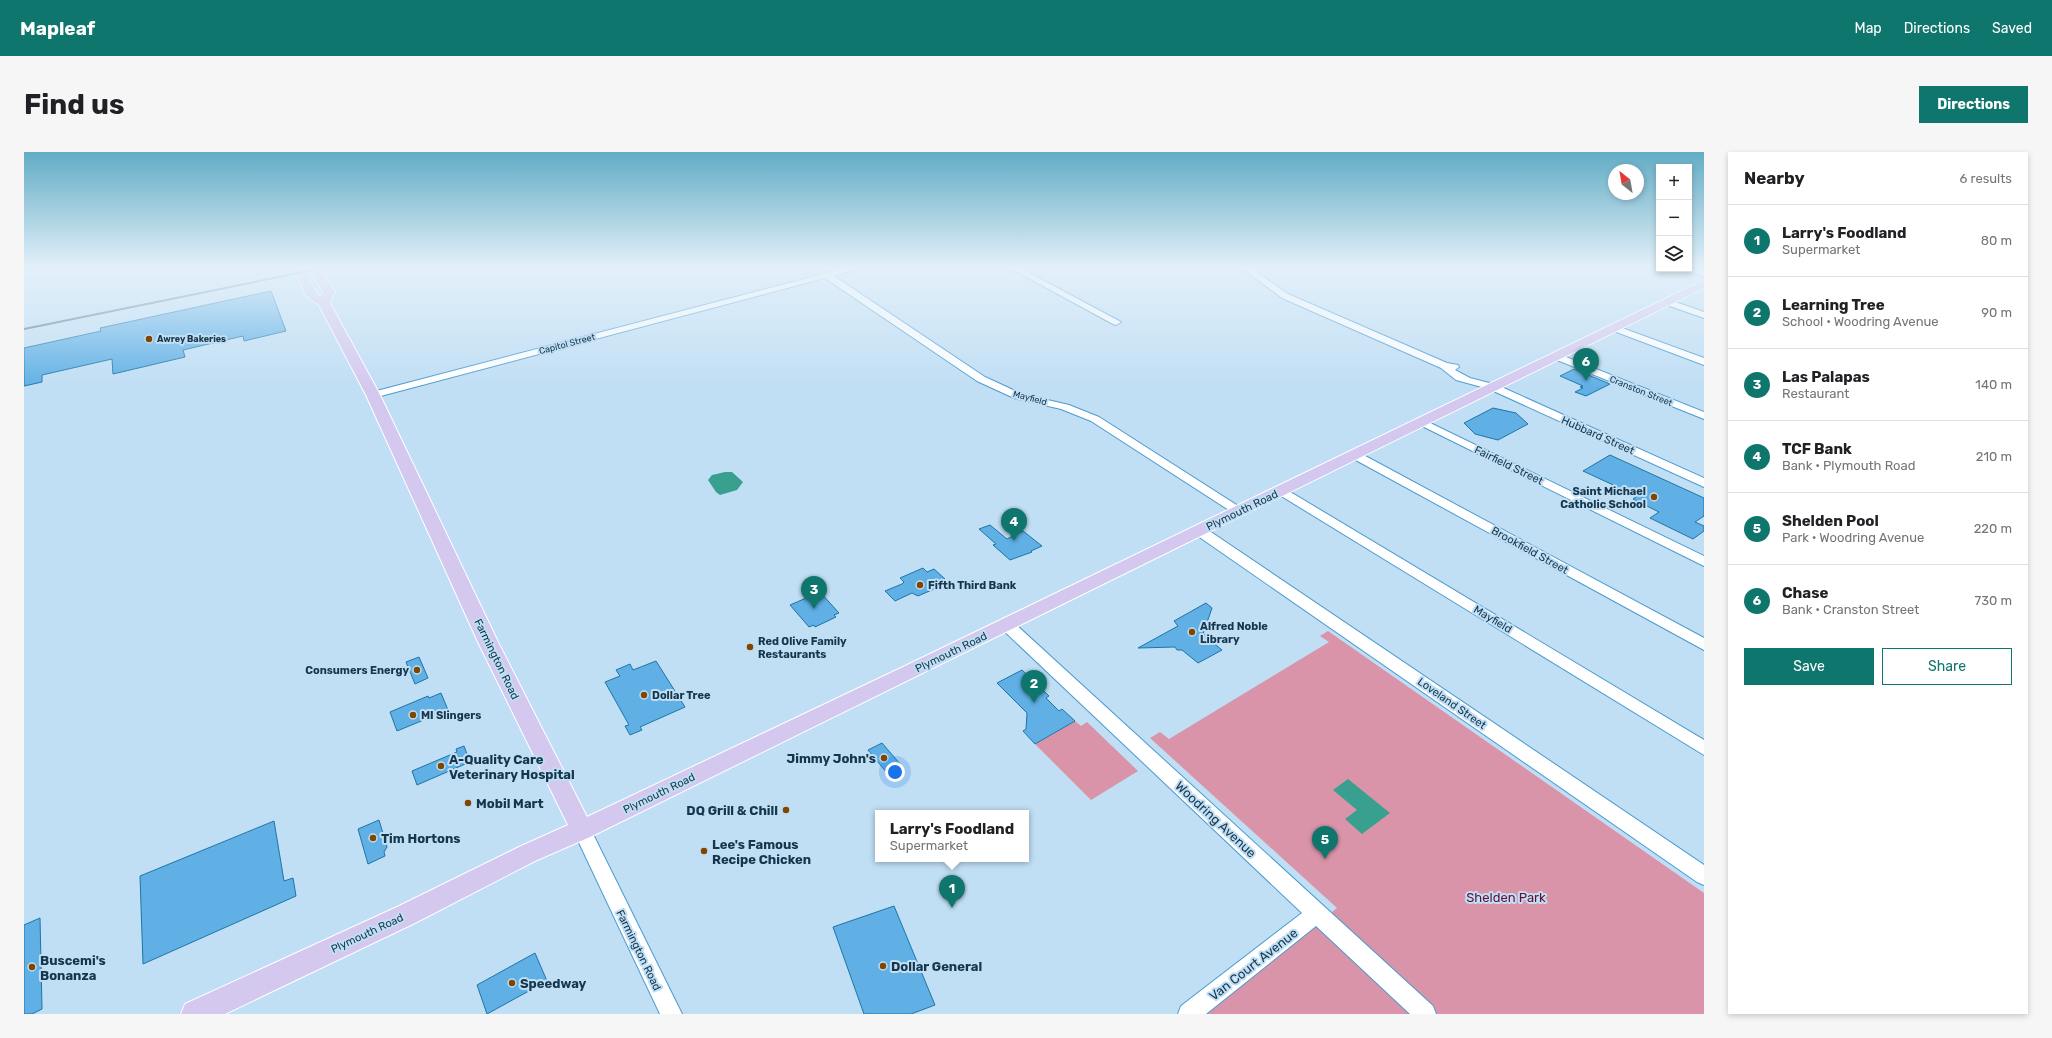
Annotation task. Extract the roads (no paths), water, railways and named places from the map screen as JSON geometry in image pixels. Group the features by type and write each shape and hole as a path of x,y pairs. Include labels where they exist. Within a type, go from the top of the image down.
{"main road":[{"name":"Farmington Road","path":"327,308 373,395 488,642 582,830"},
{"name":"Plymouth Road","path":"195,1014 406,915 527,854 582,830 1007,625 1654,308"}],"street":[{"name":"Capitol Street","path":"373,395 701,308"},
{"name":"Mayfield","path":"876,308 981,379 1018,396 1065,407 1095,419 1240,511"},
{"path":"1090,308 1116,322"},
{"name":"Hubbard Street","path":"1313,308 1445,366 1449,371 1469,381 1493,387 1704,482"},
{"path":"1685,308 1704,315"},
{"path":"1614,328 1704,362"},
{"name":"Cranston Street","path":"1556,356 1704,416"},
{"name":"Fairfield Street","path":"1422,422 1704,562"},
{"name":"Brookfield Street","path":"1356,455 1704,645"},
{"name":"Mayfield","path":"1282,491 1704,748"},
{"name":"Loveland Street","path":"1200,531 1704,876"},
{"name":"Woodring Avenue","path":"1007,625 1425,1014"},
{"name":"Farmington Road","path":"582,830 671,1014"},
{"name":"Van Court Avenue","path":"1189,1014 1317,913"}],"railway":[{"path":"24,329 126,308"}],"place":[{"name":"Awrey Bakeries","path":"149,339"},
{"name":"Chase","path":"1586,381"},
{"name":"Saint Michael Catholic School","path":"1654,497"},
{"name":"TCF Bank","path":"1014,541"},
{"name":"Fifth Third Bank","path":"920,585"},
{"name":"Las Palapas","path":"814,609"},
{"name":"Alfred Noble Library","path":"1192,632"},
{"name":"Red Olive Family Restaurants","path":"750,647"},
{"name":"Consumers Energy","path":"417,670"},
{"name":"Dollar Tree","path":"644,695"},
{"name":"Learning Tree","path":"1034,703"},
{"name":"MI Slingers","path":"413,715"},
{"name":"Jimmy John's","path":"884,758"},
{"name":"A-Quality Care Veterinary Hospital","path":"441,766"},
{"name":"Mobil Mart","path":"468,803"},
{"name":"DQ Grill & Chill","path":"786,810"},
{"name":"Tim Hortons","path":"373,838"},
{"name":"Lee's Famous Recipe Chicken","path":"704,851"},
{"name":"Shelden Pool","path":"1325,859"},
{"name":"Larry's Foodland","path":"952,908"},
{"name":"Dollar General","path":"883,966"},
{"name":"Buscemi's Bonanza","path":"32,967"},
{"name":"Speedway","path":"512,983"}],"park label":[{"name":"Shelden Park","path":"1506,897"}]}
